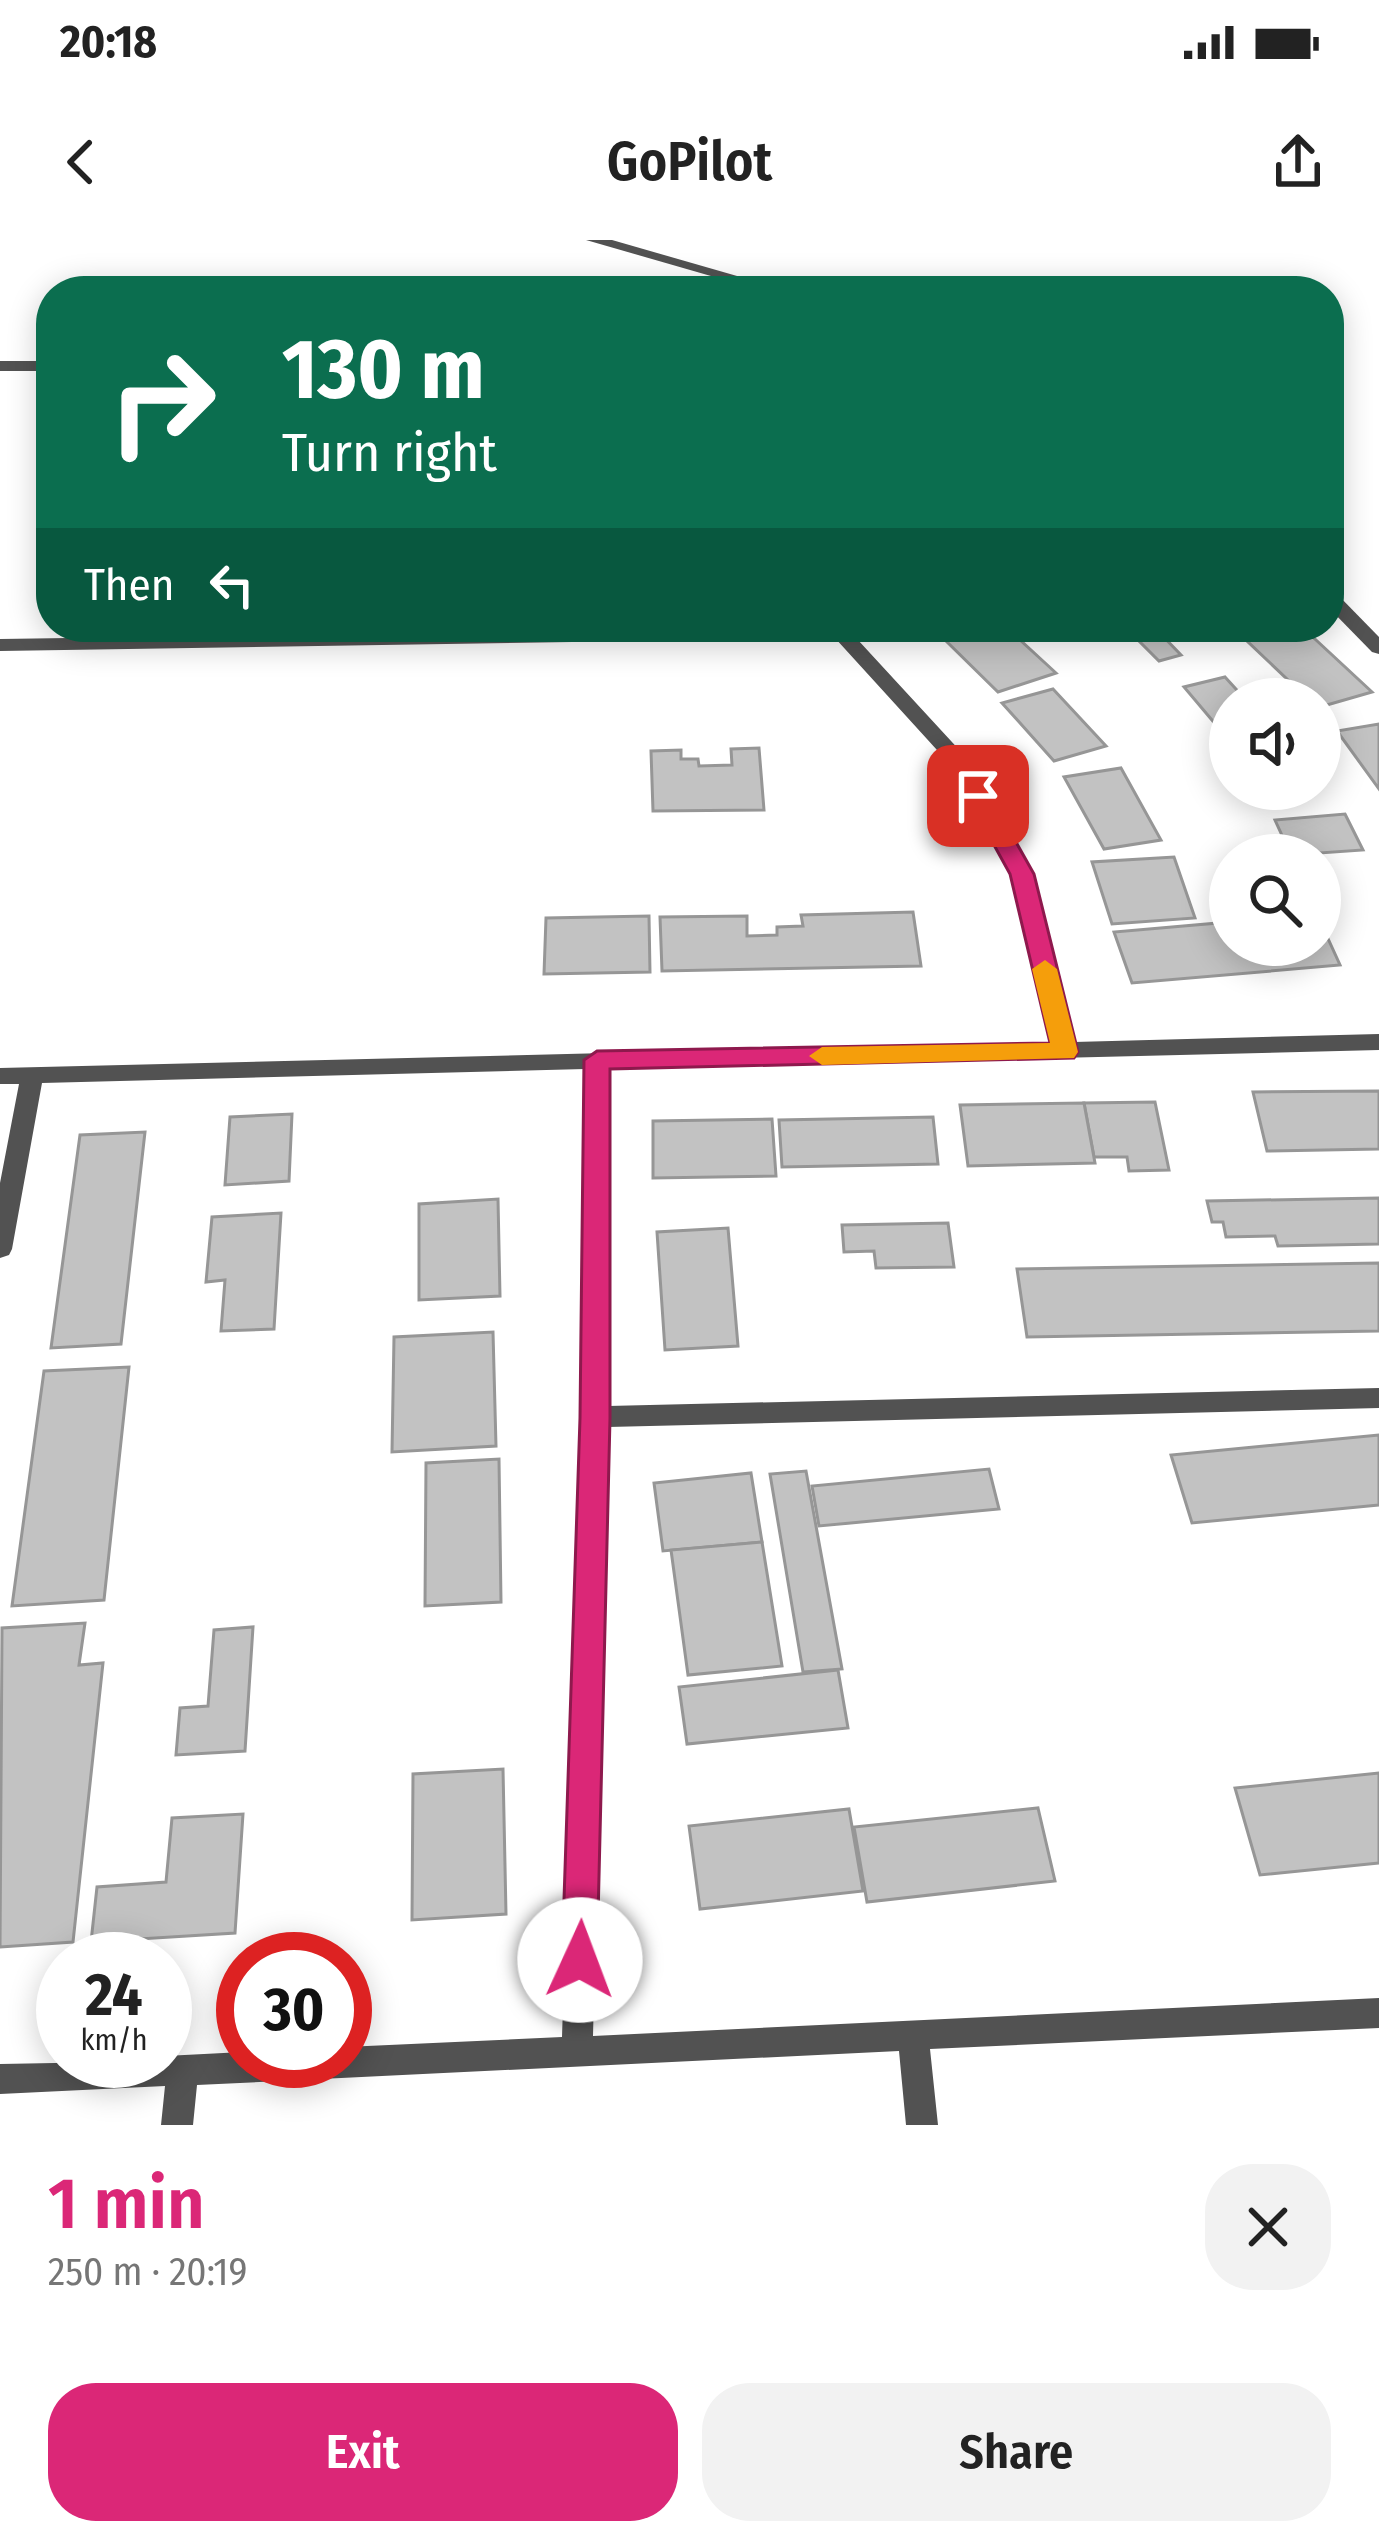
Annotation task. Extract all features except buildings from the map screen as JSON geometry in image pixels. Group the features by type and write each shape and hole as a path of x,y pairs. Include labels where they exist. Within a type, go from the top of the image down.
{"street":[{"path":"594,240 726,276"},
{"path":"0,366 36,366"},
{"path":"1344,612 1379,648"},
{"path":"0,645 157,642"},
{"path":"850,642 956,758 1022,874 1065,1052"},
{"path":"0,1076 1379,1042"},
{"path":"577,2050 595,1418 597,1060"},
{"path":"0,1249 32,1073"},
{"path":"595,1418 1379,1398"},
{"path":"192,2070 1379,2013"},
{"path":"913,2035 922,2125"},
{"path":"0,2079 36,2077"},
{"path":"177,2125 181,2088"}],"slow traffic":[{"path":"822,1056 1065,1052 1045,969"}],"route":[{"path":"580,1960 595,1418 597,1060 1065,1052 1022,874 978,796"}]}
